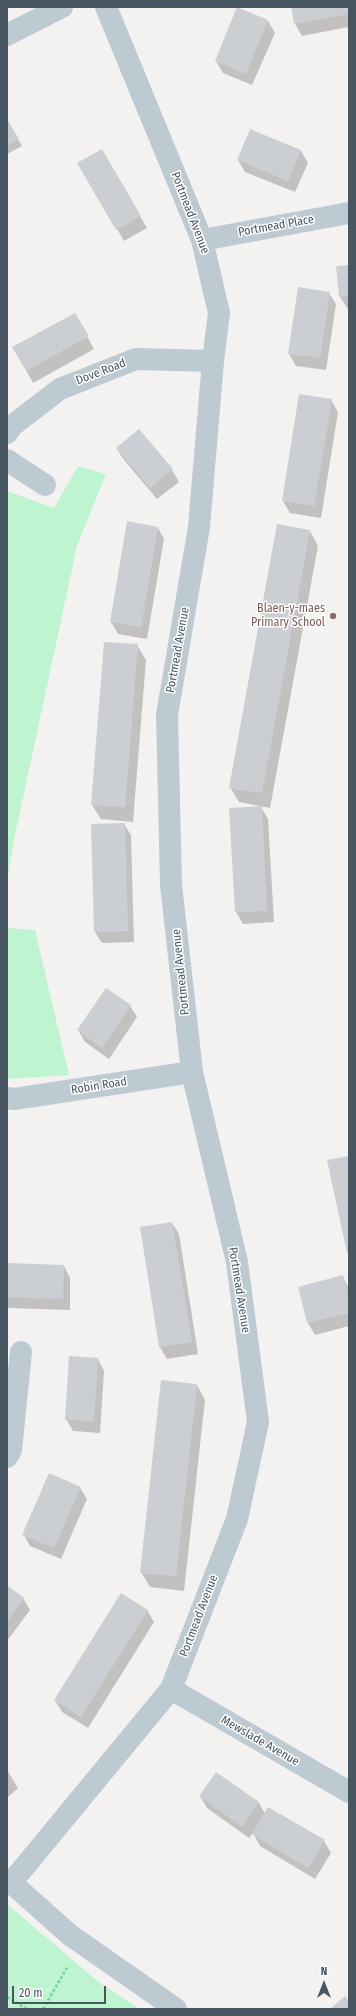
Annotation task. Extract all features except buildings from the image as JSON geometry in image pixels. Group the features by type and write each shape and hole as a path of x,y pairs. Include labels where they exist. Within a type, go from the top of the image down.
{"street":[{"path":"7,35 62,7"},
{"name":"Portmead Avenue","path":"9,1881 171,1689 237,1519 258,1422 237,1262 192,1072 171,884 167,715 199,527 213,361 220,312 202,240 106,7"},
{"name":"Portmead Place","path":"202,240 349,213"},
{"name":"Dove Road","path":"7,433 13,425 60,389 136,359 213,361"},
{"path":"7,460 45,485"},
{"name":"Robin Road","path":"7,1098 14,1099 192,1072"},
{"path":"7,1457 11,1450 22,1352"},
{"name":"Mewslade Avenue","path":"171,1689 349,1792"},
{"path":"9,1881 81,1943 176,2009"}],"path":[{"path":"43,2009 81,1943"},
{"path":"7,1997 27,2009"}],"green space":[{"path":"78,466 106,474 77,546 15,835 7,882 7,491 54,508"},
{"path":"7,928 35,930 69,1075 7,1079"},
{"path":"7,1904 101,1984 140,2009 7,2009"}],"place":[{"name":"Blaen-y-maes Primary School","path":"333,616"}]}
